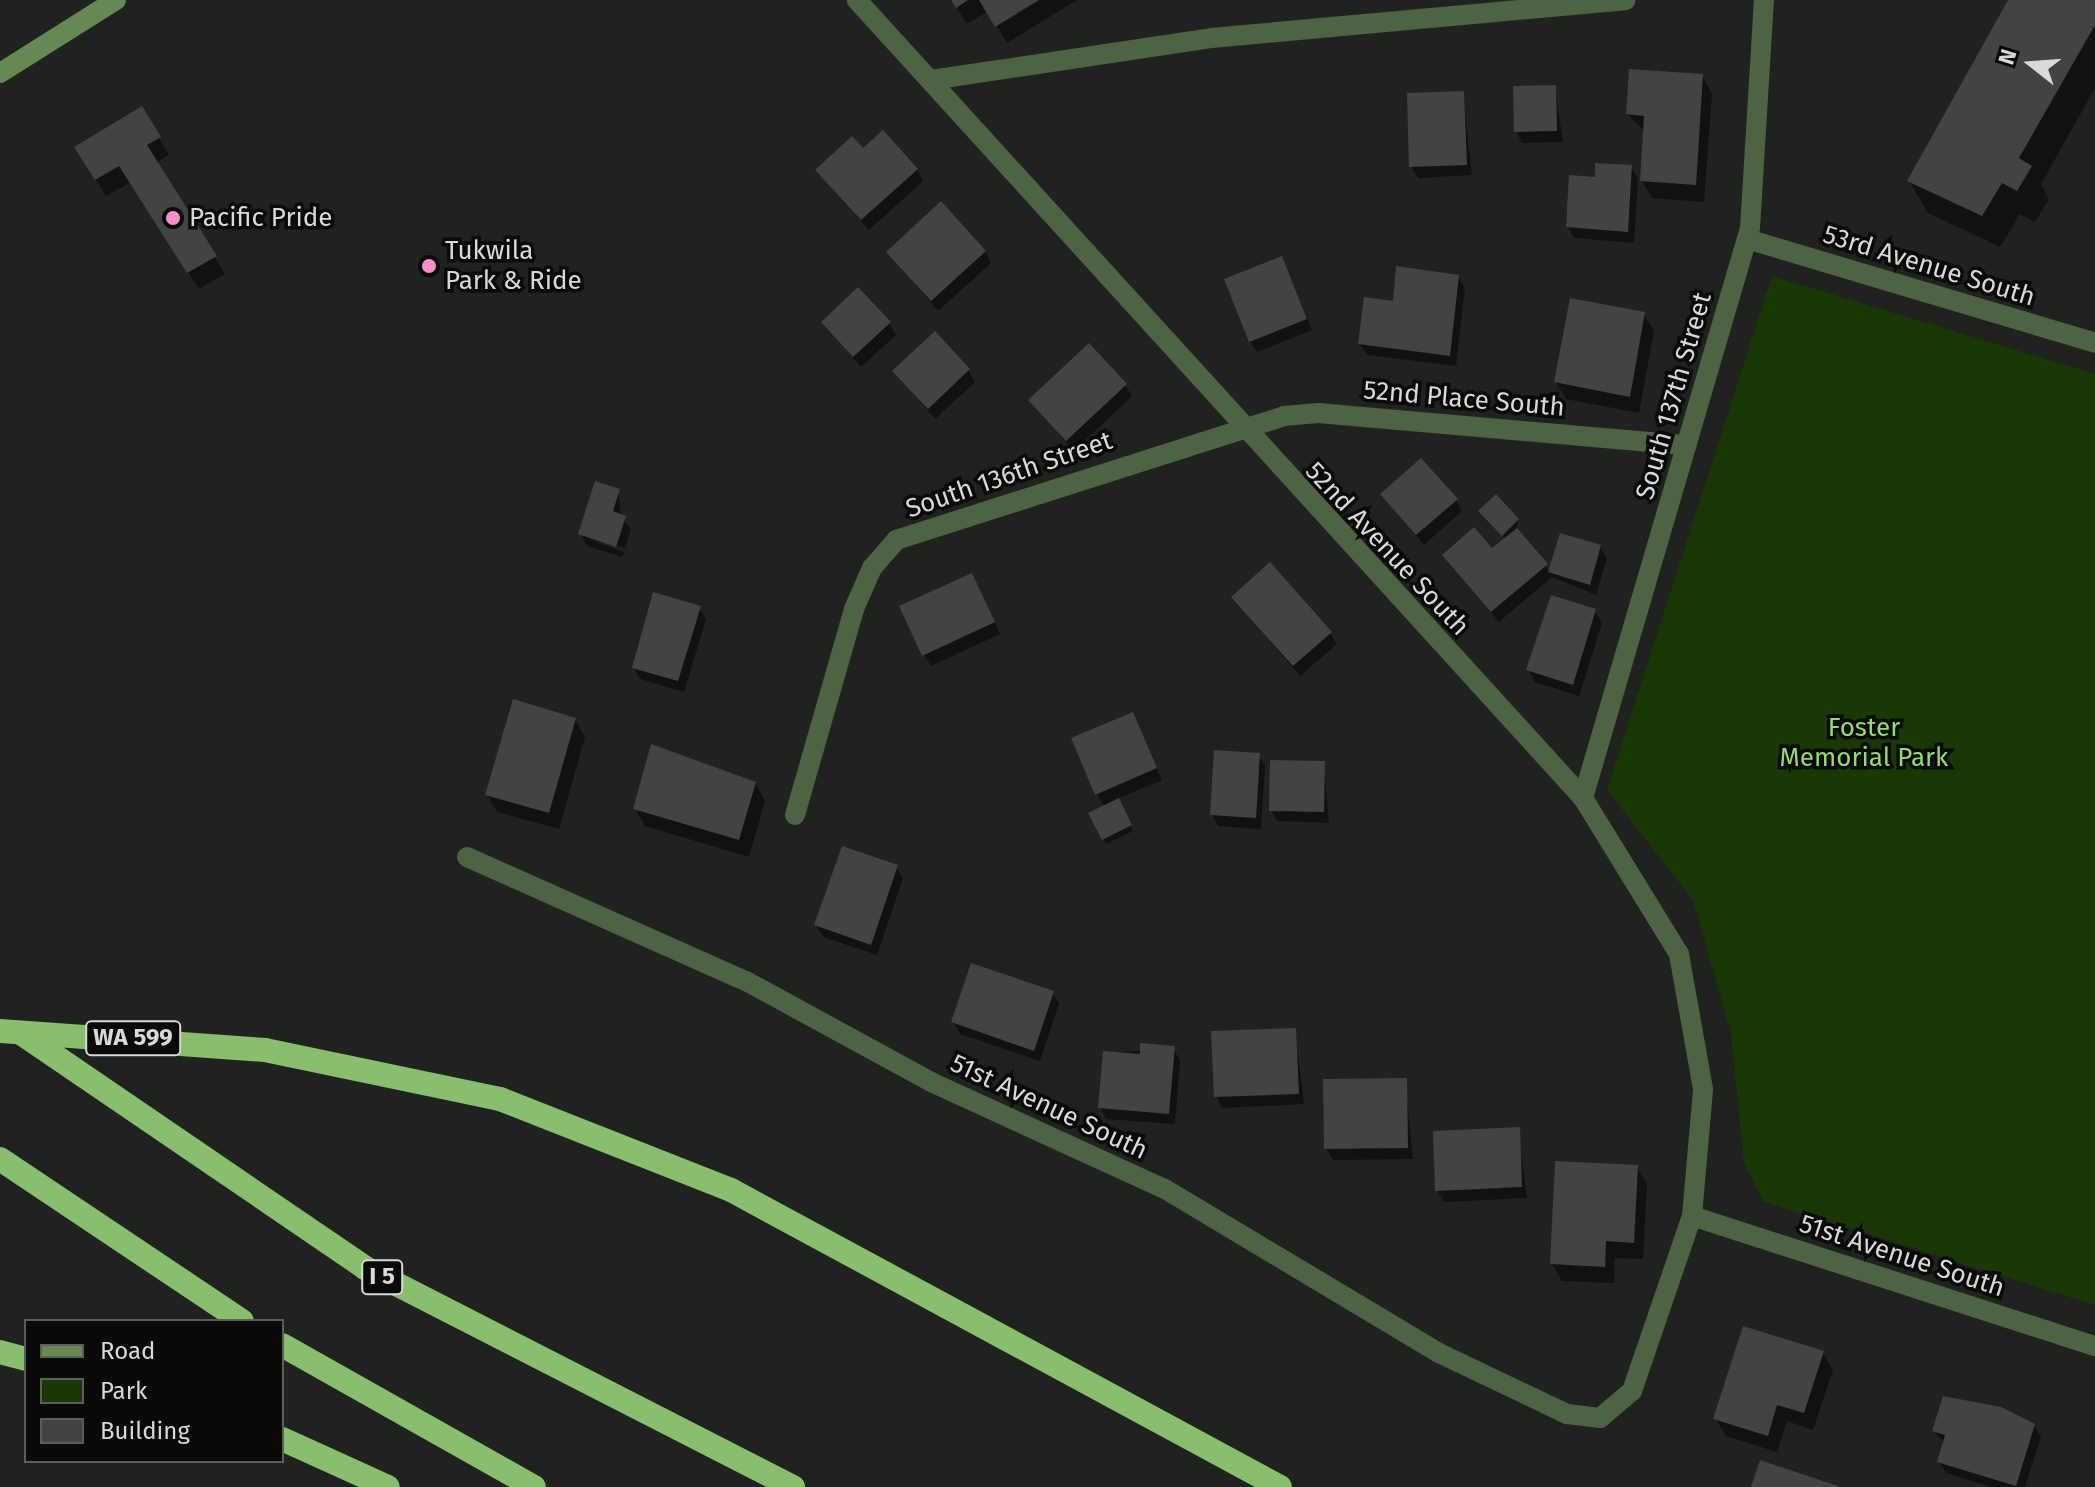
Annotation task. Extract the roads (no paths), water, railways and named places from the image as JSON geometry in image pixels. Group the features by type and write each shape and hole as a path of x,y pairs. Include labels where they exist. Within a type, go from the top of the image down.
{"highway":[{"name":"I 5","path":"0,1018 365,1268 793,1487"},
{"name":"WA 599","path":"0,1031 265,1050 500,1099 731,1190 1280,1487"},
{"path":"0,1159 239,1319"},
{"path":"284,1346 534,1487"},
{"path":"0,1352 24,1358"},
{"path":"284,1440 388,1487"}],"main road":[{"path":"0,73 116,0"}],"street":[{"name":"52nd Avenue South","path":"857,0 1237,425 1583,798 1679,954 1703,1089 1692,1216 1632,1391 1600,1418"},
{"path":"931,80 1398,9 1625,0"},
{"name":"South 137th Street","path":"1583,798 1747,239 1764,0"},
{"name":"53rd Avenue South","path":"1747,239 2095,343"},
{"name":"52nd Place South","path":"1237,425 1318,413 1687,445"},
{"name":"South 136th Street","path":"795,815 854,609 872,568 896,540 1237,425"},
{"name":"51st Avenue South","path":"467,857 746,981 931,1082 1165,1189 1439,1353 1567,1414 1600,1418"},
{"name":"51st Avenue South","path":"1692,1216 2095,1346"}],"place":[{"name":"Pacific Pride","path":"173,218"},
{"name":"Tukwila Park & Ride","path":"429,266"}],"park label":[{"name":"Foster Memorial Park","path":"1864,743"}]}
